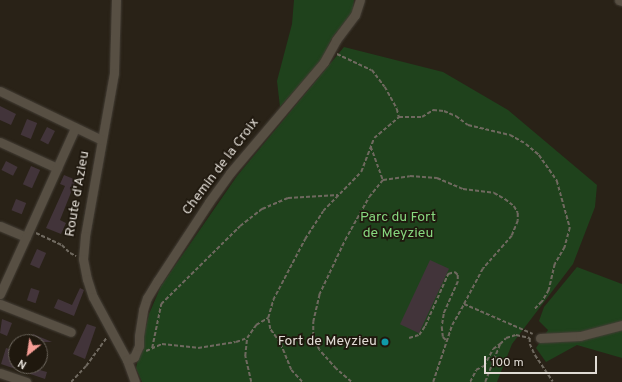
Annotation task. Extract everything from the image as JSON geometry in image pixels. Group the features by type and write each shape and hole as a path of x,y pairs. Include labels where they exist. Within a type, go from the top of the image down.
{"street":[{"name":"Route d'Azieu","path":"116,0 114,73 85,236 83,259 87,279 93,297 127,360 135,382"},
{"name":"Chemin de la Croix","path":"127,360 134,357 139,346 143,310 147,298 209,202 258,138 297,95 330,52 336,40 355,16 360,0"},
{"path":"0,91 102,140"},
{"path":"0,294 75,128"},
{"path":"0,142 57,168"},
{"path":"0,226 27,233"},
{"path":"0,304 71,332"},
{"path":"537,336 580,336 622,325"},
{"path":"0,374 26,382"}],"path":[{"path":"330,52 372,70 385,87 397,109 399,117"},
{"path":"302,382 290,370 280,343 270,329 268,318 276,294 308,235 323,211 361,172 370,146 379,133 399,117 422,117 433,110 444,111 456,116 468,125 510,135 526,144 539,155 557,181 570,228 565,246 555,264 550,290 542,302 534,310"},
{"path":"370,146 383,180"},
{"path":"351,382 336,369 320,350 313,336 313,322 319,294 345,240 369,197 383,180 410,176 437,178 463,190 494,193 514,206 518,213 512,236 483,269 452,325 433,382"},
{"path":"152,348 161,304 240,226 262,210 288,198 338,195"},
{"path":"27,233 62,245 70,253 83,259"},
{"path":"410,338 418,335 424,326 448,274 455,272 458,275 458,282 444,314 442,327 443,338 447,341"},
{"path":"464,304 527,333 537,336"},
{"path":"251,382 245,356 247,338 256,325 268,318"},
{"path":"71,382 86,366 112,331"},
{"path":"470,382 476,370 484,366 493,349 506,338 511,336 530,338 536,355 553,382"},
{"path":"147,350 162,344 198,348 236,342 247,338"},
{"path":"485,382 500,344"}],"green space":[{"path":"294,0 354,0 353,11 332,38 321,60 280,107 277,81 292,24"},
{"name":"Parc du Fort de Meyzieu","path":"344,47 443,72 508,110 597,185 595,207 573,264 512,344 497,382 142,382 136,368 149,314 161,286 237,176"},
{"path":"577,267 622,284 622,358 577,345 546,362 536,348 548,330 539,321 544,307"}],"building":[{"path":"0,106 16,114 11,125 0,120"},
{"path":"27,119 37,123 31,139 21,135"},
{"path":"47,127 55,131 48,144 40,140"},
{"path":"6,161 18,167 13,176 1,170"},
{"path":"31,166 40,170 32,188 23,184"},
{"path":"64,175 76,180 60,220 66,223 61,234 46,228 65,186 60,184"},
{"path":"16,199 26,203 22,214 12,210"},
{"path":"37,249 46,253 39,269 30,265"},
{"path":"430,260 449,269 419,333 400,324"},
{"path":"31,288 40,291 36,303 27,300"},
{"path":"80,288 84,290 74,316 54,308 58,299 72,305"},
{"path":"2,319 12,323 7,336 0,333"},
{"path":"87,324 96,327 85,359 73,354"},
{"path":"6,348 8,349 8,366 1,364"},
{"path":"30,374 46,374 45,379"}],"place":[{"name":"Fort de Meyzieu","path":"385,342"}]}
